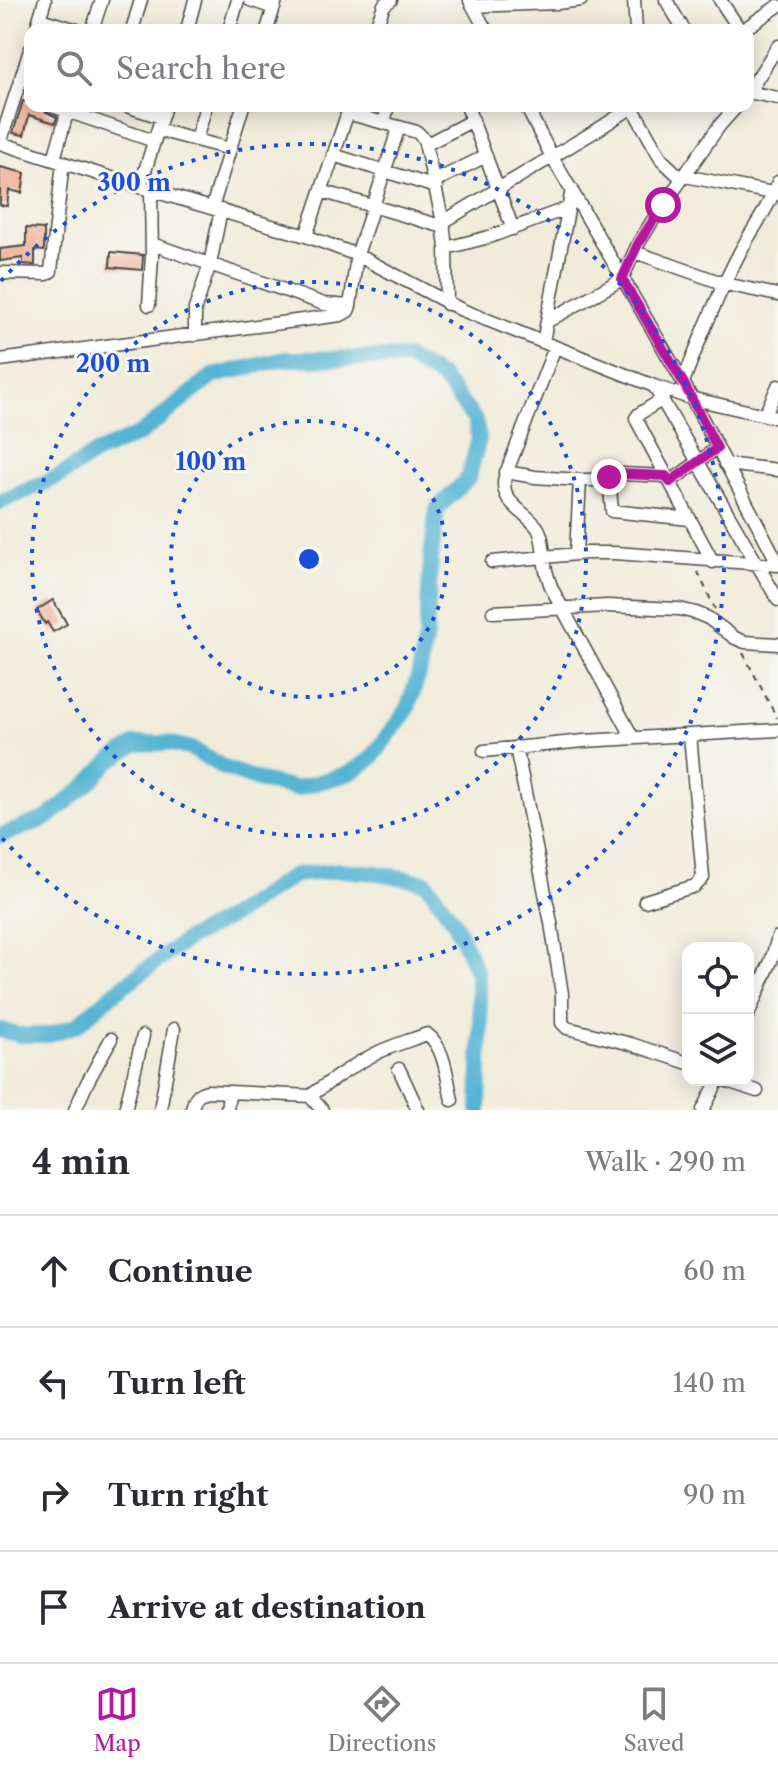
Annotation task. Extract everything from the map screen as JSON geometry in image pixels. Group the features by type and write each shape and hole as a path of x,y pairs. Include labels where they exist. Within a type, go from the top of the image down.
{"street":[{"path":"38,24 45,0"},
{"path":"94,24 102,0"},
{"path":"134,24 141,0"},
{"path":"189,24 195,0"},
{"path":"231,24 238,0"},
{"path":"250,0 275,4 269,24"},
{"path":"377,24 384,5 391,0"},
{"path":"483,24 471,3 581,0"},
{"path":"634,0 636,24"},
{"path":"666,0 680,24"},
{"path":"721,1 737,24"},
{"path":"750,24 778,6"},
{"path":"754,84 778,46"},
{"path":"24,69 0,143 306,236 357,255 447,304 690,398 771,417 778,386"},
{"path":"754,94 778,98"},
{"path":"16,95 24,97"},
{"path":"0,273 47,274 51,271 58,160 67,112"},
{"path":"91,112 160,124"},
{"path":"138,112 196,140 230,149"},
{"path":"196,140 204,112"},
{"path":"195,335 195,309 210,264 217,209 241,112"},
{"path":"306,236 348,112"},
{"path":"354,112 417,132 427,144 443,224 447,304"},
{"path":"384,123 387,112"},
{"path":"470,112 513,229"},
{"path":"492,562 576,553 615,553 778,564 683,382 529,112"},
{"path":"321,191 443,224 625,112"},
{"path":"636,112 662,160 684,177 777,190 742,249 683,382"},
{"path":"548,321 622,279 653,220 732,112"},
{"path":"427,144 473,120"},
{"path":"149,305 152,244 146,189 160,124"},
{"path":"0,360 341,315 348,311 357,255 399,127"},
{"path":"333,155 435,184 486,156"},
{"path":"572,189 548,321 549,345 503,483 509,500 538,528 552,589 633,738"},
{"path":"446,248 513,229 568,208"},
{"path":"152,244 324,304 350,306"},
{"path":"635,252 725,284 778,295"},
{"path":"654,386 778,600"},
{"path":"663,399 636,418 713,562"},
{"path":"506,472 580,480 600,480 622,474 668,479 717,448"},
{"path":"725,464 778,470"},
{"path":"609,477 612,511 690,519"},
{"path":"576,553 580,480"},
{"path":"493,612 607,606 679,609 708,618 745,642 778,644"},
{"path":"484,751 778,730"},
{"path":"645,901 695,886 703,878 690,735"},
{"path":"516,747 551,923 562,994 562,1023 567,1028 682,1061"},
{"path":"748,1014 778,937"},
{"path":"160,1110 174,1029"},
{"path":"192,1110 195,1097 203,1092 310,1096 372,1056 427,1034 442,1058 452,1100"},
{"path":"125,1110 143,1036"},
{"path":"75,1110 111,1039"},
{"path":"399,1069 418,1110"},
{"path":"703,1110 717,1086"},
{"path":"741,1086 757,1091"},
{"path":"227,1110 229,1093"},
{"path":"288,1110 293,1095"},
{"path":"310,1096 322,1110"}],"path":[{"path":"692,560 778,719"}],"building":[{"path":"23,101 24,112 46,112 57,117 55,123 29,115 24,135 13,133"},
{"path":"0,167 25,173 22,193 9,190 7,206 0,205"},
{"path":"26,228 44,229 44,251 35,250 35,265 23,264 23,258 0,261 0,249 26,246"},
{"path":"111,252 143,255 142,270 110,267"},
{"path":"53,600 67,624 53,632 37,610"}],"waterway":[{"path":"0,502 58,477 96,453 140,434 213,376 284,359 407,358 442,378 475,420 479,439 468,478 437,509 426,636 420,670 407,710 371,759 350,773 295,789 224,768 192,749 167,743 136,744 111,760 87,785 47,818 0,836"},
{"path":"0,1030 19,1035 48,1035 77,1025 115,992 186,940 232,916 294,875 340,870 377,873 426,882 454,921 477,973 481,1026 479,1110"}],"route":[{"path":"609,477 622,474 666,476 670,482 717,448 683,382 622,279 638,244 663,205"}]}
